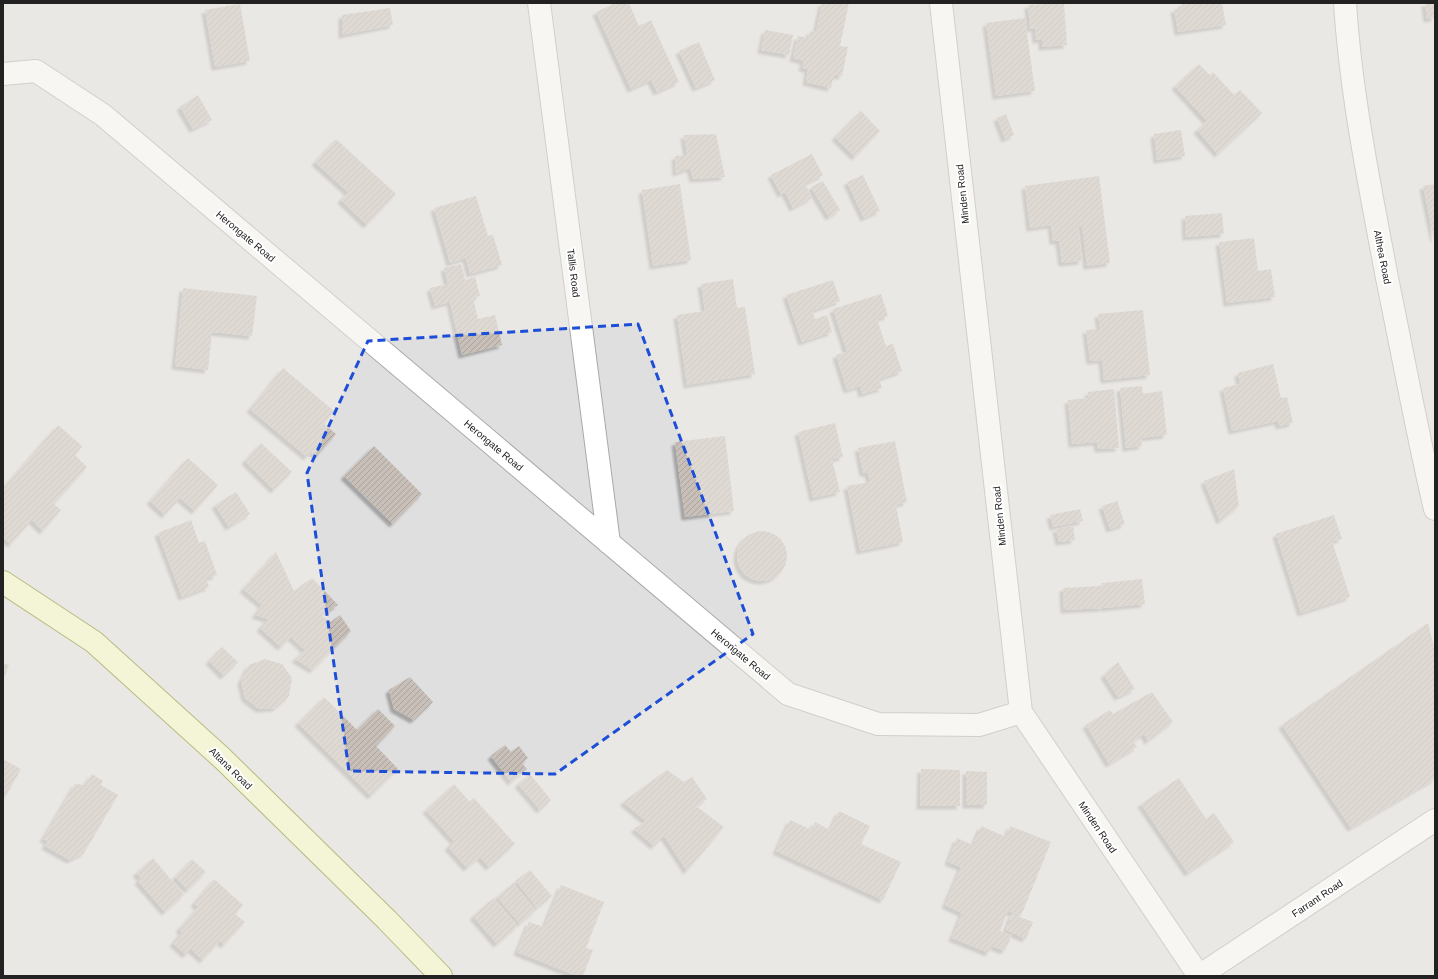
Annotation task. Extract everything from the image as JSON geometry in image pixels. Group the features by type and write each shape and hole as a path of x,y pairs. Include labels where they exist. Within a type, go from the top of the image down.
{"main road":[{"name":"Altana Road","path":"3,582 94,642 112,658 223,760 388,920 441,976"}],"street":[{"name":"Tallis Road","path":"539,3 609,543"},
{"name":"Minden Road","path":"941,3 1021,712 1199,976"},
{"name":"Althea Road","path":"1345,3 1348,44 1368,179 1422,456 1435,509"},
{"name":"Herongate Road","path":"3,74 36,71 103,115 788,694 878,724 979,725 1021,712"},
{"name":"Farrant Road","path":"1199,976 1435,820"}],"highlighted area":[{"path":"638,324 753,634 555,774 349,771 307,473 368,341"}],"shaded area":[{"path":"3,3 1435,3 1435,976 3,976"}],"building":[{"path":"616,3 629,3 639,26 651,20 679,82 657,92 651,80 631,89 596,12"},
{"path":"822,3 849,3 840,46 848,47 842,76 834,75 831,88 806,82 808,69 802,68 804,61 793,58 798,36 808,38 810,31 816,32"},
{"path":"1064,3 1067,45 1042,47 1042,39 1036,40 1035,28 1030,29 1028,5"},
{"path":"1182,3 1222,3 1226,25 1178,32 1174,9 1182,8"},
{"path":"1425,3 1435,3 1435,18 1427,19"},
{"path":"240,4 250,61 215,67 205,10"},
{"path":"390,8 393,25 342,35 342,15"},
{"path":"1025,18 1035,91 996,96 986,23"},
{"path":"765,30 793,35 789,55 761,50"},
{"path":"699,42 715,80 696,88 679,51"},
{"path":"1199,64 1210,75 1213,72 1234,95 1240,90 1262,113 1218,154 1197,130 1207,121 1175,86"},
{"path":"198,95 212,120 193,129 180,107"},
{"path":"861,111 880,131 855,157 835,137"},
{"path":"1006,114 1014,135 1005,139 997,118"},
{"path":"1181,130 1185,156 1157,160 1154,134"},
{"path":"716,134 725,177 693,179 690,168 676,173 675,156 687,155 684,135"},
{"path":"336,139 396,194 367,225 341,200 348,192 315,162"},
{"path":"812,154 823,175 805,184 812,198 793,208 785,192 781,194 771,175"},
{"path":"863,175 880,211 864,218 847,182"},
{"path":"1099,176 1110,263 1087,266 1082,226 1078,227 1082,261 1062,263 1059,241 1053,241 1051,225 1030,228 1025,186"},
{"path":"823,181 840,210 829,217 811,187"},
{"path":"680,184 691,260 653,266 642,190"},
{"path":"1435,184 1435,238 1434,239 1423,186"},
{"path":"476,196 488,236 493,235 502,265 470,274 466,258 450,263 434,208"},
{"path":"1222,213 1224,234 1186,237 1185,216"},
{"path":"1254,238 1258,271 1271,269 1275,297 1227,303 1219,242"},
{"path":"461,264 465,280 475,277 480,296 473,298 478,319 495,315 502,345 462,355 450,302 435,306 430,288 448,284 444,268"},
{"path":"733,279 737,308 745,307 755,374 687,385 677,315 705,311 701,284"},
{"path":"833,280 840,301 812,311 815,319 827,315 832,332 802,342 786,295"},
{"path":"183,288 257,296 252,336 212,332 208,370 175,366"},
{"path":"881,294 888,316 877,319 886,346 893,344 902,371 879,379 882,388 862,394 860,386 847,390 836,355 847,352 833,309"},
{"path":"1143,310 1150,375 1104,380 1102,360 1090,361 1086,330 1100,329 1098,314"},
{"path":"1273,364 1281,398 1287,397 1293,423 1279,426 1278,421 1232,431 1223,388 1240,384 1238,373"},
{"path":"283,368 334,411 324,424 336,434 317,456 311,452 307,457 250,409"},
{"path":"1142,386 1143,394 1162,391 1167,435 1141,438 1142,446 1126,448 1120,388"},
{"path":"1114,389 1119,448 1098,449 1097,442 1072,444 1068,400 1089,398 1088,392"},
{"path":"835,423 843,457 832,459 840,492 813,498 798,432"},
{"path":"58,425 82,446 75,455 87,467 54,504 61,510 43,531 32,520 11,544 3,538 3,488"},
{"path":"725,436 734,511 685,517 675,442"},
{"path":"895,441 907,502 896,505 903,542 860,551 847,486 870,482 868,473 863,473 858,448"},
{"path":"261,443 292,472 274,490 245,461"},
{"path":"374,446 422,494 393,524 344,476"},
{"path":"188,458 218,485 195,511 180,498 165,515 150,501"},
{"path":"1234,469 1239,506 1220,521 1204,481"},
{"path":"236,492 250,514 229,527 215,505"},
{"path":"1117,501 1125,524 1110,529 1102,506"},
{"path":"1080,509 1083,521 1053,527 1050,515"},
{"path":"1334,515 1342,539 1332,541 1350,597 1301,613 1276,534"},
{"path":"191,520 199,543 205,541 217,575 206,579 209,587 182,597 158,533"},
{"path":"1073,526 1075,540 1059,542 1056,529"},
{"path":"762,531 776,535 783,542 787,556 783,570 776,577 762,581 748,577 741,570 737,556 741,542 748,535"},
{"path":"276,552 294,591 312,578 338,605 321,615 331,622 340,615 351,631 313,670 295,659 305,650 291,637 281,647 260,628 268,619 255,615 262,605 243,589"},
{"path":"1142,579 1145,604 1104,608 1102,583"},
{"path":"1102,586 1103,608 1064,610 1063,588"},
{"path":"1428,623 1435,651 1435,779 1351,828 1282,725"},
{"path":"222,647 238,662 224,676 209,661"},
{"path":"265,659 282,664 292,678 289,696 276,708 259,709 245,698 241,681 249,665"},
{"path":"1118,662 1135,689 1118,697 1104,675"},
{"path":"3,663 9,665 3,681"},
{"path":"410,677 433,702 414,720 394,709 389,690"},
{"path":"1152,692 1173,722 1148,741 1144,734 1133,741 1137,747 1109,764 1086,725 1110,710 1113,714"},
{"path":"324,697 357,730 378,709 395,726 376,746 398,769 371,796 298,723"},
{"path":"505,745 511,752 519,746 528,758 522,763 527,769 511,782 491,756"},
{"path":"3,759 21,769 3,801"},
{"path":"921,769 960,770 960,806 920,806"},
{"path":"667,770 684,782 692,777 707,799 696,806 724,827 687,871 664,836 654,846 634,829 646,821 623,802"},
{"path":"966,771 987,772 987,805 966,805"},
{"path":"92,774 103,781 101,785 118,795 84,853 70,860 45,846 48,841 43,839 75,784 85,785"},
{"path":"530,774 551,800 540,810 518,784"},
{"path":"1179,778 1206,819 1214,813 1234,842 1188,873 1141,804"},
{"path":"454,784 470,802 474,798 515,844 489,867 480,857 467,868 448,847 454,841 426,810"},
{"path":"839,811 870,826 861,844 901,862 883,900 776,851 790,820 812,830 815,822 830,830"},
{"path":"981,826 1006,837 1010,826 1051,842 1021,916 1008,911 1000,931 1012,935 1005,951 992,946 989,953 952,938 962,913 945,905 961,867 948,862 957,838 973,845"},
{"path":"153,858 184,895 165,912 138,881 141,878 136,873"},
{"path":"192,859 206,872 188,890 175,877"},
{"path":"530,870 552,896 537,908 516,881"},
{"path":"214,879 243,905 235,914 245,922 224,945 220,941 203,960 191,949 186,955 173,943 182,932 179,929 198,907 194,903"},
{"path":"513,883 536,910 520,924 497,897"},
{"path":"561,885 604,902 586,948 593,950 583,976 577,976 517,952 529,922 544,927"},
{"path":"494,898 518,926 497,944 473,916"},
{"path":"1012,914 1033,922 1026,939 1006,930"}]}
